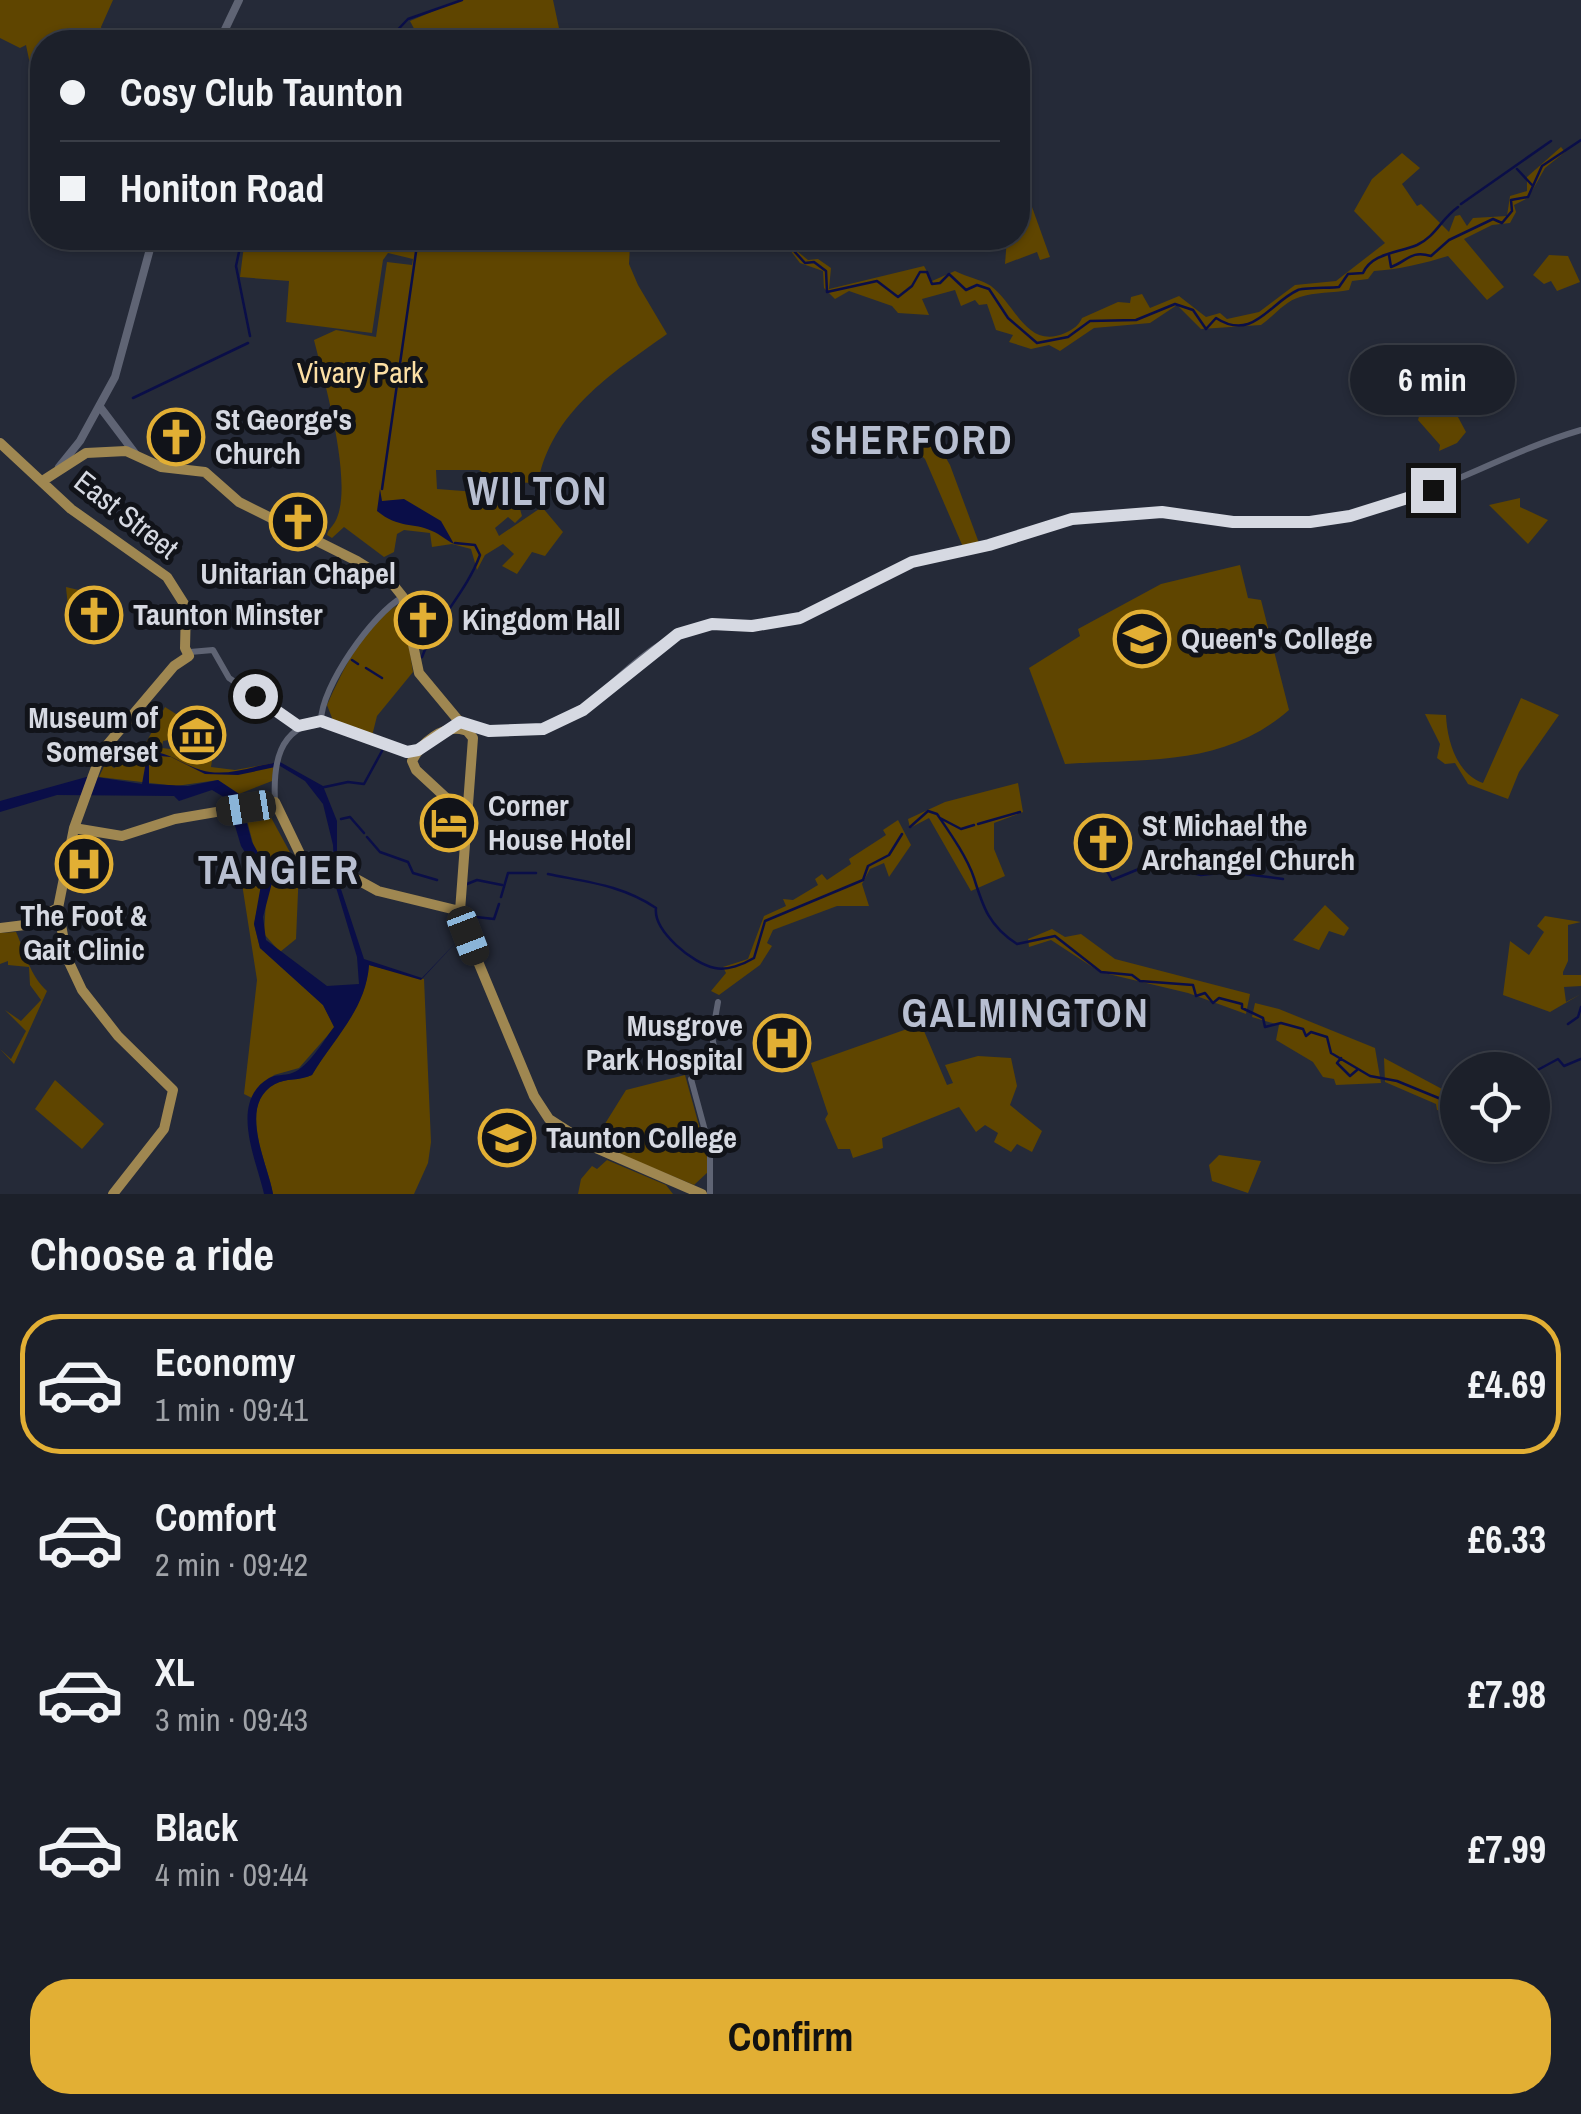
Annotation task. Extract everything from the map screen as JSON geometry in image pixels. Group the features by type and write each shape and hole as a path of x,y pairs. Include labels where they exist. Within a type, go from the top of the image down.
{"main road":[{"path":"224,30 238,0"},
{"path":"60,467 99,413 121,361 150,250"},
{"path":"99,413 130,449 166,468 205,472 231,495 381,576 403,597 415,663 430,689 471,733 474,745 458,909"},
{"path":"80,441 82,454"},
{"name":"East Street","path":"0,443 82,517 156,566 176,590 187,614 185,653"},
{"path":"44,480 82,454 101,449 130,449"},
{"path":"113,1194 164,1130 173,1090 118,1036 82,990 67,958 58,908 74,828 99,757 185,653"},
{"path":"439,733 446,721 445,706"},
{"path":"460,722 439,733 412,756 416,770 460,812"},
{"path":"439,733 463,729 473,760"},
{"path":"468,797 460,812 458,909 540,1108 560,1127 591,1146 702,1194"},
{"path":"74,828 114,836 275,802 297,853 327,864 369,888 458,909"},
{"path":"0,928 21,926 58,908"}],"street":[{"path":"460,722 489,731 543,729 576,714 678,634 712,624 752,626 800,618 912,562 989,545 1072,519 1162,512 1280,524 1363,512 1455,483 1581,430"},
{"path":"321,721 325,699 351,656 379,614 403,597"},
{"path":"185,653 213,650 230,678 298,726"},
{"path":"275,802 276,764 282,744 298,726 321,721 384,746 418,750"},
{"path":"474,745 489,731"},
{"path":"384,746 416,770"},
{"path":"710,1194 710,1149 691,1079 714,1054 718,1002"}],"green space":[{"path":"0,0 113,0 102,30 30,30 30,64 26,45 20,48 0,38"},
{"path":"460,0 553,0 559,30 415,30 410,21"},
{"path":"1561,147 1565,152 1545,168 1528,198 1514,205 1516,212 1510,223 1492,225 1464,239 1504,287 1487,300 1448,256 1374,271 1368,279 1352,281 1349,290 1295,299 1261,325 1201,329 1177,305 1150,323 1094,328 1060,351 1049,345 1031,349 1009,342 1013,335 996,330 987,304 979,305 975,300 961,306 955,290 922,299 929,315 898,313 892,306 849,291 835,299 824,288 823,271 800,263 790,250 831,268 829,289 924,266 932,281 955,271 991,286 1031,331 1052,337 1076,327 1082,318 1118,302 1130,303 1131,297 1142,294 1150,308 1179,296 1206,317 1220,313 1227,319 1259,312 1295,285 1336,281 1385,243 1354,211 1372,179 1402,153 1420,168 1402,184 1417,206 1421,204 1449,232 1455,216 1460,215 1467,226 1473,218 1507,216 1510,196 1527,191 1527,177"},
{"path":"1030,208 1050,257 1040,260 1037,252 1005,264 1006,250 1030,250"},
{"name":"Vivary Park","path":"243,250 630,250 629,264 638,285 667,334 605,380 570,415 545,458 538,483 497,482 479,470 436,470 437,489 490,493 494,506 518,502 522,516 515,523 508,517 495,528 499,536 542,507 563,532 545,556 532,552 517,574 502,566 514,554 503,544 485,555 477,570 471,549 452,544 432,547 430,533 404,530 397,534 394,552 384,557 344,527 332,538 327,535 340,506 342,484 336,433 314,340 336,330 376,337 387,262 412,265 413,259 388,253 383,260 372,333 286,322 289,281 240,277"},
{"path":"1549,255 1568,256 1580,282 1557,291 1551,281 1544,284 1533,275"},
{"path":"1438,399 1451,404 1466,432 1457,443 1439,451 1440,445 1418,420 1422,406"},
{"path":"931,432 950,465 979,543 963,547 925,459 910,444"},
{"path":"1520,498 1520,507 1548,520 1528,544 1489,505"},
{"name":"Queen's College","path":"1240,565 1248,598 1261,600 1289,710 1238,742 1211,751 1155,759 1065,764 1029,668 1080,636 1078,629 1161,584"},
{"path":"66,587 87,592 111,607 114,619 104,633 84,629 73,621"},
{"path":"396,606 403,609 413,672 377,716 372,736 334,723 327,705 347,664 374,624"},
{"path":"1521,698 1559,715 1519,772 1508,799 1468,784 1455,763 1445,764 1437,758 1440,744 1425,714 1446,715 1455,755 1466,772 1483,783"},
{"path":"165,707 195,726 182,718 175,739 163,741 162,748 204,753 206,739 195,730 203,722 216,734 211,767 235,770 274,763 272,781 239,794 218,780 176,786 99,777 106,762 114,768 140,754"},
{"path":"1018,783 1023,812 994,823 994,849 1005,876 971,891 929,818 910,828 908,819 945,802"},
{"path":"267,810 299,869 296,939 280,952 264,934 268,865 255,851 245,813"},
{"path":"898,820 911,845 889,877 884,863 870,869 862,884 869,906 837,906 773,930 767,943 772,946 760,965 719,995 711,991 726,973 723,967 748,959 764,916 786,906 783,899 793,900 818,885 815,879 822,874 827,880 851,864 849,859 886,835 883,830"},
{"path":"254,867 262,887 254,924 260,948 323,1005 335,1027 299,1068 274,1075 252,1098 244,1094 257,980 240,871"},
{"path":"1325,905 1349,928 1344,936 1329,931 1319,950 1293,940"},
{"path":"1545,916 1581,922 1568,925 1568,961 1563,975 1581,975 1581,986 1564,987 1566,1002 1581,994 1550,1012 1503,995 1510,941 1529,955 1544,932 1537,926"},
{"path":"1052,929 1065,937 1081,934 1115,959 1250,994 1246,1014 1188,993 1100,972 1051,940 1029,947 1028,939"},
{"path":"16,932 32,971 47,991 14,1064 0,1049 11,1059 26,1031 5,1010 21,1021 41,1000 30,985 29,967 8,965 8,961 0,964 0,933"},
{"path":"369,965 424,979 431,1142 428,1163 414,1194 273,1194 258,1136 258,1106 275,1084 312,1075 362,996"},
{"path":"1255,1003 1375,1048 1381,1083 1336,1085 1334,1079 1323,1077 1313,1062 1276,1040 1279,1025 1252,1017"},
{"path":"921,1024 947,1085 953,1083 945,1065 978,1056 1011,1058 1017,1086 1010,1105 1042,1131 1032,1152 1017,1144 1011,1152 994,1142 998,1133 985,1125 976,1132 959,1107 882,1138 883,1148 853,1158 850,1149 838,1149 825,1119 828,1114 811,1063"},
{"path":"1384,1058 1440,1088 1440,1111 1436,1104 1385,1082"},
{"path":"685,1075 708,1158 709,1171 694,1185 593,1143 626,1090"},
{"path":"55,1080 104,1124 82,1149 35,1109"},
{"path":"1219,1155 1261,1161 1248,1193 1212,1181 1209,1165"},
{"path":"607,1160 666,1185 673,1194 578,1194 581,1179 592,1166 597,1169"}],"shaded area":[{"path":"380,489 382,501 404,499 441,521 454,544 425,528 399,523 377,511"},
{"path":"148,750 170,757 149,755 149,784 188,786 218,780 239,794 252,842 273,879 263,917 266,940 327,986 359,984 357,957 335,884 333,845 323,804 305,781 280,766 238,775 205,774 182,762 211,772 231,772 280,762 323,786 337,821 337,877 364,959 422,978 461,937 421,980 369,965 355,1010 312,1075 279,1082 264,1094 256,1121 273,1194 264,1194 248,1133 250,1102 269,1078 292,1073 304,1065 334,1027 323,1005 260,948 254,924 262,879 241,846 227,799 212,790 179,801 174,796 57,795 0,812 0,801 90,776 142,784"}],"waterway":[{"path":"397,30 408,19 462,0"},
{"path":"1389,255 1391,267 1414,255 1431,256 1449,240 1493,219 1502,223 1512,211 1511,200 1528,197 1542,166 1581,140"},
{"path":"1461,204 1551,141"},
{"path":"1517,169 1532,185"},
{"path":"793,250 805,263 814,262 826,271 827,292 877,281 898,297 912,286 920,272 927,272 932,284 940,283 949,274 966,290 977,285 989,289 1008,318 1037,343 1068,337 1090,321 1136,320 1175,304 1193,310 1206,329 1216,318 1240,326 1251,323 1298,290 1339,287 1348,274 1363,273 1379,257 1417,245 1458,207"},
{"path":"239,250 236,266 250,336"},
{"path":"382,489 416,250"},
{"path":"133,398 248,343"},
{"path":"422,657 480,555 475,545 455,543"},
{"path":"352,660 358,664"},
{"path":"366,668 382,678"},
{"path":"320,788 348,782 364,784 382,751"},
{"path":"910,827 928,811 937,814 967,862 988,915 1017,944 1055,936 1101,972 1132,975 1140,981 1193,985 1196,996 1205,993 1213,1003 1219,998 1242,1004 1242,1008 1263,1018 1265,1027 1281,1023 1303,1029 1306,1036 1311,1032 1327,1037 1331,1053 1370,1076 1397,1081 1440,1099"},
{"path":"978,824 1020,812"},
{"path":"341,819 350,817 364,833"},
{"path":"940,818 961,829 974,825"},
{"path":"1088,828 1092,830"},
{"path":"548,874 604,885 643,900 656,908 661,927 686,953 706,965 725,969 754,958 765,921 863,880 868,866 889,855 902,834"},
{"path":"367,837 380,852 408,862 413,873 437,880"},
{"path":"1098,855 1112,880 1151,864 1201,875 1229,872 1283,879"},
{"path":"501,897 508,873 536,873"},
{"path":"467,884 477,880 502,885"},
{"path":"467,916 494,919 499,904"},
{"path":"1568,1024 1578,1017 1581,1007"},
{"path":"1341,1058 1337,1063 1350,1076 1357,1070"},
{"path":"1550,1063 1558,1059 1564,1066 1581,1059"}],"place":[{"name":"St George's Church","path":"176,437"},
{"name":"Unitarian Chapel","path":"298,522"},
{"name":"Taunton Minster","path":"94,615"},
{"name":"Kingdom Hall","path":"423,620"},
{"name":"Queen's College","path":"1142,639"},
{"name":"Museum of Somerset","path":"197,735"},
{"name":"Corner House Hotel","path":"449,823"},
{"name":"St Michael the Archangel Church","path":"1103,843"},
{"name":"The Foot & Gait Clinic","path":"84,864"},
{"name":"Musgrove Park Hospital","path":"782,1043"},
{"name":"Taunton College","path":"507,1138"}],"district":[{"name":"SHERFORD","path":"912,440"},
{"name":"WILTON","path":"538,491"},
{"name":"TANGIER","path":"279,870"},
{"name":"GALMINGTON","path":"1026,1013"}],"route":[{"path":"255,696 298,726 321,721 407,752 418,750 450,725 460,722 489,731 543,729 583,710 666,639 678,634 712,624 752,626 800,618 912,562 1038,532 1072,519 1172,512 1233,522 1310,522 1350,516 1433,490"}]}
